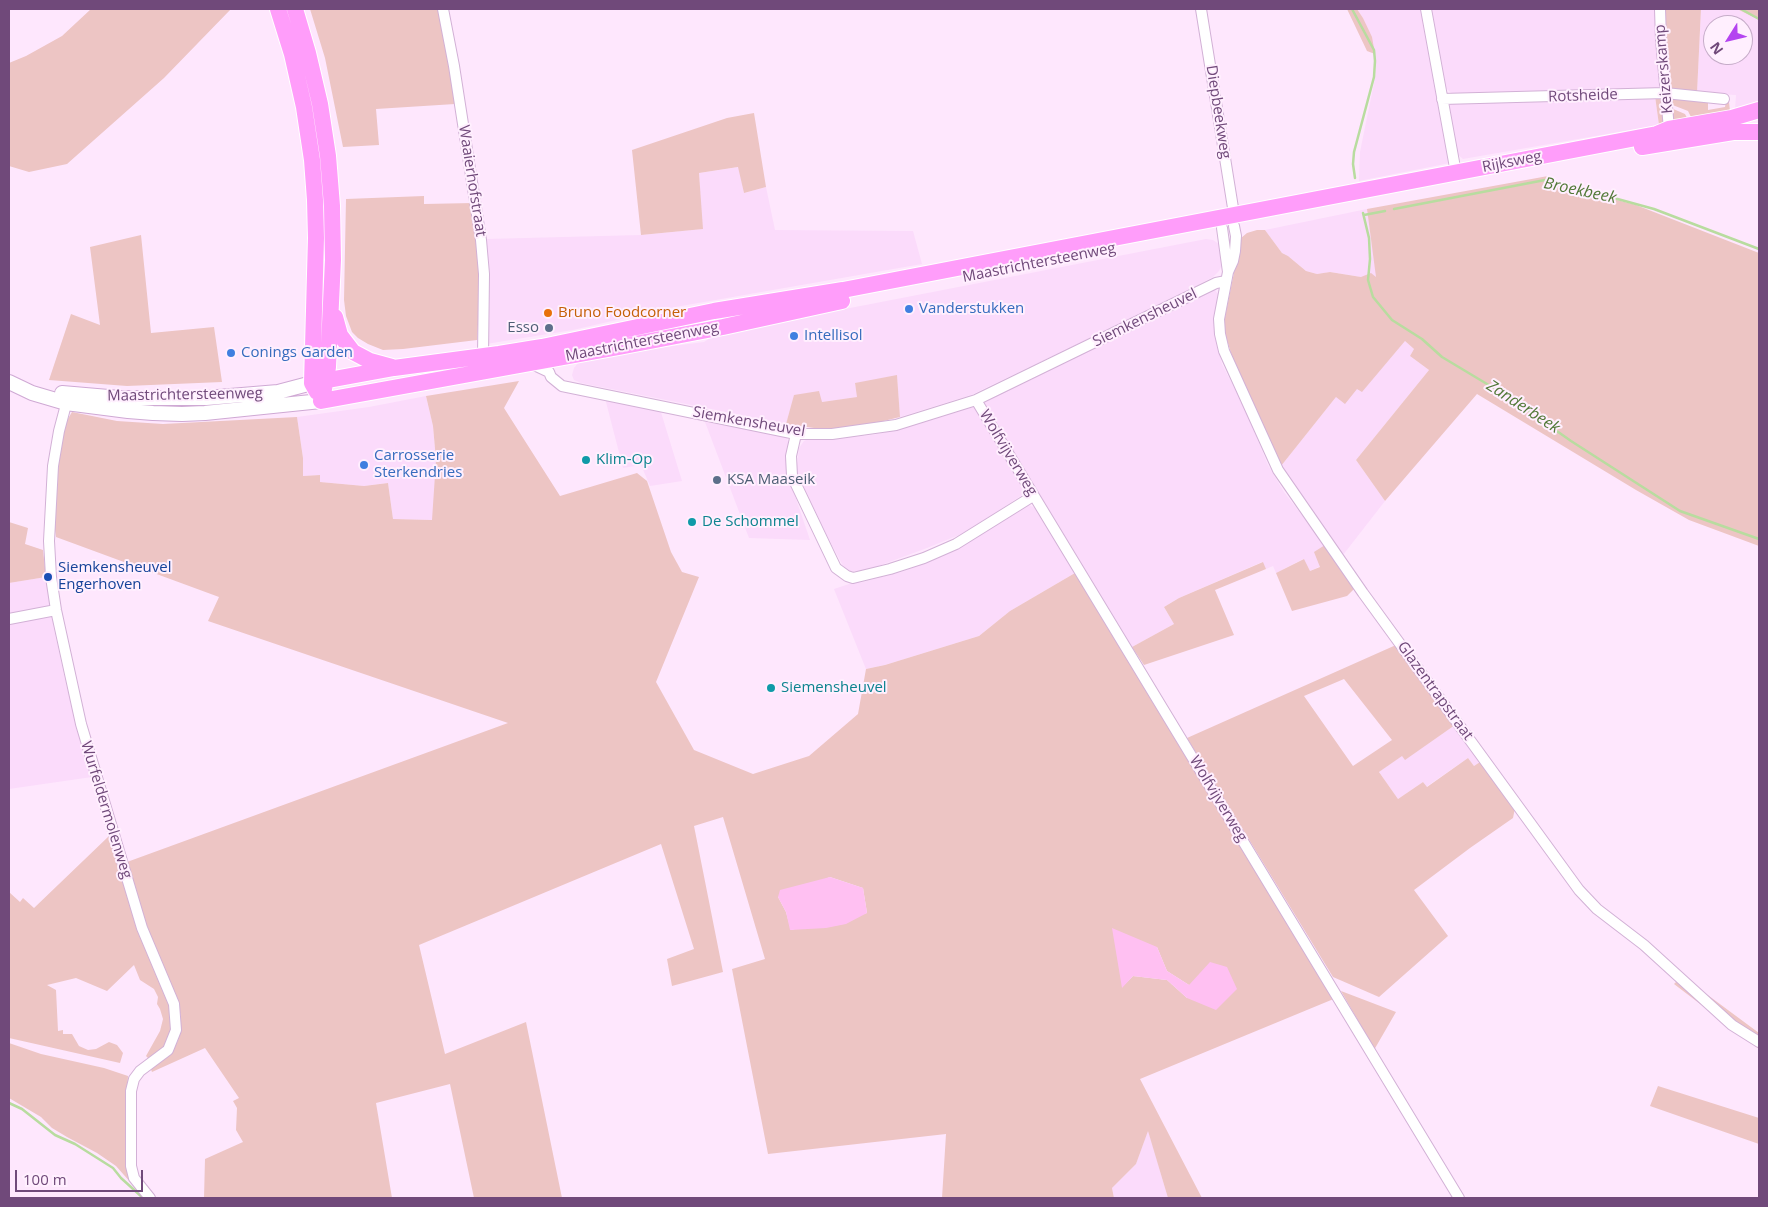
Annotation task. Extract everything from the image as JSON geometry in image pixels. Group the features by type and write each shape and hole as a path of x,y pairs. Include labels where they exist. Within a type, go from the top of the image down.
{"main road":[{"path":"278,9 292,54 304,107 312,160 315,200 321,401"},
{"path":"295,9 320,104 326,147 332,206 332,260 337,328 343,341 356,355 394,368"},
{"name":"Rijksweg","path":"1263,215 1456,172 1657,134 1669,129 1732,118 1759,110"},
{"name":"Rijksweg","path":"1263,215 1658,144 1734,132 1759,132"},
{"name":"Maastrichtersteenweg","path":"14,384 32,393 189,414 250,410 321,401 532,364 553,366 834,302 1263,215"},
{"name":"Maastrichtersteenweg","path":"127,405 278,392 319,381 542,346 714,311 1230,223"},
{"path":"319,381 332,260"},
{"path":"710,329 718,322 718,315 714,311"}],"street":[{"name":"Waaierhofstraat","path":"443,9 454,66 481,240 484,274 483,356"},
{"name":"Diepbeekweg","path":"1201,9 1230,223"},
{"path":"1426,9 1456,172"},
{"name":"Keizerskamp","path":"1660,9 1669,129"},
{"name":"Rotsheide","path":"1442,99 1665,93 1724,99"},
{"name":"Glazentrapstraat","path":"1230,223 1227,277 1220,319 1220,334 1224,351 1278,470 1341,561 1578,890 1597,909 1644,945 1732,1025 1759,1042"},
{"name":"Siemkensheuvel","path":"553,366 556,382 562,386 796,434 832,434 896,425 976,400 1227,277"},
{"name":"Wurfeldermolenweg","path":"67,398 53,466 49,541 51,577 56,610 81,724 139,919 174,1004 176,1030 168,1050 140,1071 134,1079 131,1091 131,1166 134,1178 150,1198"},
{"name":"Wolfvijverweg","path":"976,400 1459,1198"},
{"path":"796,434 791,456 792,476 836,568 853,578 890,569 948,548 1033,496"},
{"path":"9,619 56,610"}],"shaded area":[{"path":"91,9 231,9 164,78 67,164 29,172 9,166 9,63 62,36"},
{"path":"310,9 440,9 455,104 376,109 379,145 343,147 325,58"},
{"path":"1347,9 1357,9 1363,18 1372,37 1375,54 1367,51"},
{"path":"1357,9 1423,9 1450,163 1359,181 1360,152 1376,67 1375,54 1363,18"},
{"path":"1430,9 1657,9 1662,87 1657,90 1451,93 1445,87"},
{"path":"1663,9 1701,9 1697,93 1670,89"},
{"path":"1701,9 1737,9 1749,15 1703,15 1703,65 1753,65 1753,17 1759,20 1759,102 1735,110 1736,95 1697,93"},
{"path":"1737,9 1759,9 1759,20 1753,17 1753,15"},
{"path":"1655,96 1659,125 1463,159 1457,154 1448,104"},
{"path":"1655,96 1662,100 1663,121 1659,125"},
{"path":"1671,97 1708,100 1708,110 1725,107 1726,101 1729,102 1730,111 1691,117 1688,111 1670,104"},
{"path":"1671,108 1685,114 1687,118 1676,122 1672,117"},
{"path":"754,113 766,187 744,193 738,167 699,173 703,229 641,235 632,150 727,118"},
{"path":"739,167 744,193 766,187 775,230 913,231 922,264 664,309 573,330 486,344 486,239 641,235 702,229 699,173"},
{"path":"1548,176 1549,182 1636,205 1759,253 1759,546 1689,520 1477,394 1385,501 1356,460 1429,370 1410,356 1414,349 1405,341 1362,392 1357,389 1345,404 1336,397 1281,466 1232,356 1225,334 1225,317 1241,238 1247,233 1265,230 1282,253 1306,271 1317,274 1330,272 1361,277 1371,273 1376,277 1367,209"},
{"path":"424,196 424,204 473,203 479,239 480,293 477,340 383,350 358,338 352,332 346,316 344,300 346,199"},
{"path":"1367,209 1377,277 1361,277 1330,272 1317,274 1306,271 1282,253 1265,230"},
{"path":"141,235 151,333 214,327 222,382 127,386 49,380 71,314 100,325 90,247"},
{"path":"1206,239 1213,240 1219,244 1224,253 1223,263 1213,277 1145,312 971,395 900,417 897,376 855,384 858,397 822,402 795,395 786,424 581,383 574,380 572,375 578,363 657,348 704,342 716,334"},
{"path":"1208,290 1215,290 1218,294 1215,332 1222,364 1245,409 1268,465 1284,492 1325,545 1321,566 1310,571 1303,559 1276,573 1273,566 1266,569 1262,562 1179,598 1164,607 1174,624 1132,647 983,401 1147,322"},
{"path":"1405,341 1414,349 1410,356 1429,370 1356,460 1385,501 1343,555 1281,466 1336,397 1357,388 1362,391"},
{"path":"897,375 900,417 859,427 828,430 786,424 794,395 819,391 822,402 857,397 855,383"},
{"path":"519,381 504,408 560,496 637,473 647,481 671,552 682,572 699,577 656,682 694,750 753,774 809,756 858,714 866,669 979,636 1010,611 1075,573 1336,998 1140,1079 1202,1198 1168,1198 1148,1131 1136,1164 1112,1188 1114,1198 942,1198 946,1134 768,1154 732,969 765,959 723,817 694,826 723,972 672,986 667,959 694,949 661,844 419,945 445,1054 526,1022 562,1198 474,1198 450,1084 376,1103 392,1198 204,1198 205,1159 243,1142 236,1130 237,1108 233,1101 239,1098 205,1048 152,1072 150,1067 170,1053 178,1041 181,1016 175,996 145,922 127,862 508,723 208,621 219,597 56,537 53,515 57,469 66,422 72,412 117,421 163,424 297,417 303,458 303,476 320,475 320,482 364,486 388,483 393,519 432,520 436,460 433,426 426,396","holes":["830,877 863,888 867,913 791,930 786,912 778,897","1157,947 1167,971 1189,985 1187,998 1167,980 1133,976 1122,987"]},
{"path":"426,396 433,426 436,460 433,520 393,519 388,483 364,486 320,482 320,475 303,476 303,458 297,417 369,407"},
{"path":"607,398 660,409 682,481 650,486 641,465 623,468 606,402"},
{"path":"972,407 975,408 1024,489 1022,495 959,535 927,548 865,571 850,571 843,566 796,474 799,448 804,441 810,438 872,435 901,429"},
{"path":"705,422 783,434 787,437 789,447 788,475 810,540 749,538"},
{"path":"1029,505 1037,509 1075,573 1010,611 979,636 866,669 834,589 904,571 943,556"},
{"path":"9,522 28,528 25,544 43,550 46,577 9,583"},
{"path":"1325,545 1354,589 1347,596 1292,611 1276,573 1304,559 1310,571 1320,567 1314,552"},
{"path":"1263,562 1266,569 1215,590 1234,635 1144,665 1132,647 1174,624 1164,607 1179,598"},
{"path":"46,577 54,629 66,684 92,777 9,789 9,583"},
{"path":"1396,645 1455,725 1405,760 1402,756 1379,772 1398,799 1423,782 1427,787 1468,758 1474,766 1480,762 1515,808 1513,818 1414,890 1448,936 1379,997 1333,977 1187,738","holes":["1344,679 1392,740 1353,766 1304,696"]},
{"path":"1455,725 1480,762 1474,766 1468,758 1426,787 1423,782 1398,799 1379,772 1402,755 1405,759"},
{"path":"109,836 141,938 171,1009 172,1031 166,1045 149,1059 146,1056 160,1031 163,1019 157,1004 158,997 154,989 140,980 134,965 107,991 76,978 47,985 56,990 58,1031 63,1030 63,1034 72,1034 79,1046 88,1050 96,1049 109,1042 117,1045 123,1053 120,1063 9,1038 9,892 20,902 23,898 34,908"},
{"path":"1682,976 1759,1033 1759,1049 1674,984"},
{"path":"1341,991 1396,1012 1374,1050 1368,1038"},
{"path":"9,1043 41,1054 104,1068 128,1076 127,1097 133,1182 131,1183 116,1166 97,1153 52,1128 41,1117 9,1098"},
{"path":"1658,1086 1759,1118 1759,1144 1650,1106"},
{"path":"1148,1130 1168,1198 1114,1198 1112,1188 1136,1164"}],"sand":[{"path":"830,877 863,888 867,913 846,924 826,928 790,930 786,912 778,897 780,890"},
{"path":"1112,928 1157,947 1167,971 1189,985 1210,962 1227,967 1237,989 1216,1010 1187,998 1167,980 1133,976 1122,988"}],"waterway":[{"name":"Zanderbeek","path":"1352,9 1374,50 1375,61 1374,77 1354,152 1355,178"},
{"path":"1741,9 1759,19"},
{"name":"Broekbeek","path":"1394,209 1545,180 1654,209 1759,249"},
{"name":"Broekbeek","path":"1364,215 1385,211"},
{"name":"Zanderbeek","path":"1363,213 1369,238 1368,280 1373,297 1392,320 1422,339 1442,357 1507,396 1571,441 1680,511 1759,539"},
{"path":"9,1103 22,1109 55,1135 75,1144 113,1168 143,1198"}],"place":[{"name":"Vanderstukken","path":"909,309"},
{"name":"Bruno Foodcorner","path":"548,313"},
{"name":"Esso","path":"549,328"},
{"name":"Intellisol","path":"794,336"},
{"name":"Conings Garden","path":"231,353"},
{"name":"Klim-Op","path":"586,460"},
{"name":"Carrosserie Sterkendries","path":"364,465"},
{"name":"KSA Maaseik","path":"717,480"},
{"name":"De Schommel","path":"692,522"},
{"name":"Siemkensheuvel Engerhoven","path":"48,577"},
{"name":"Siemensheuvel","path":"771,688"}]}
